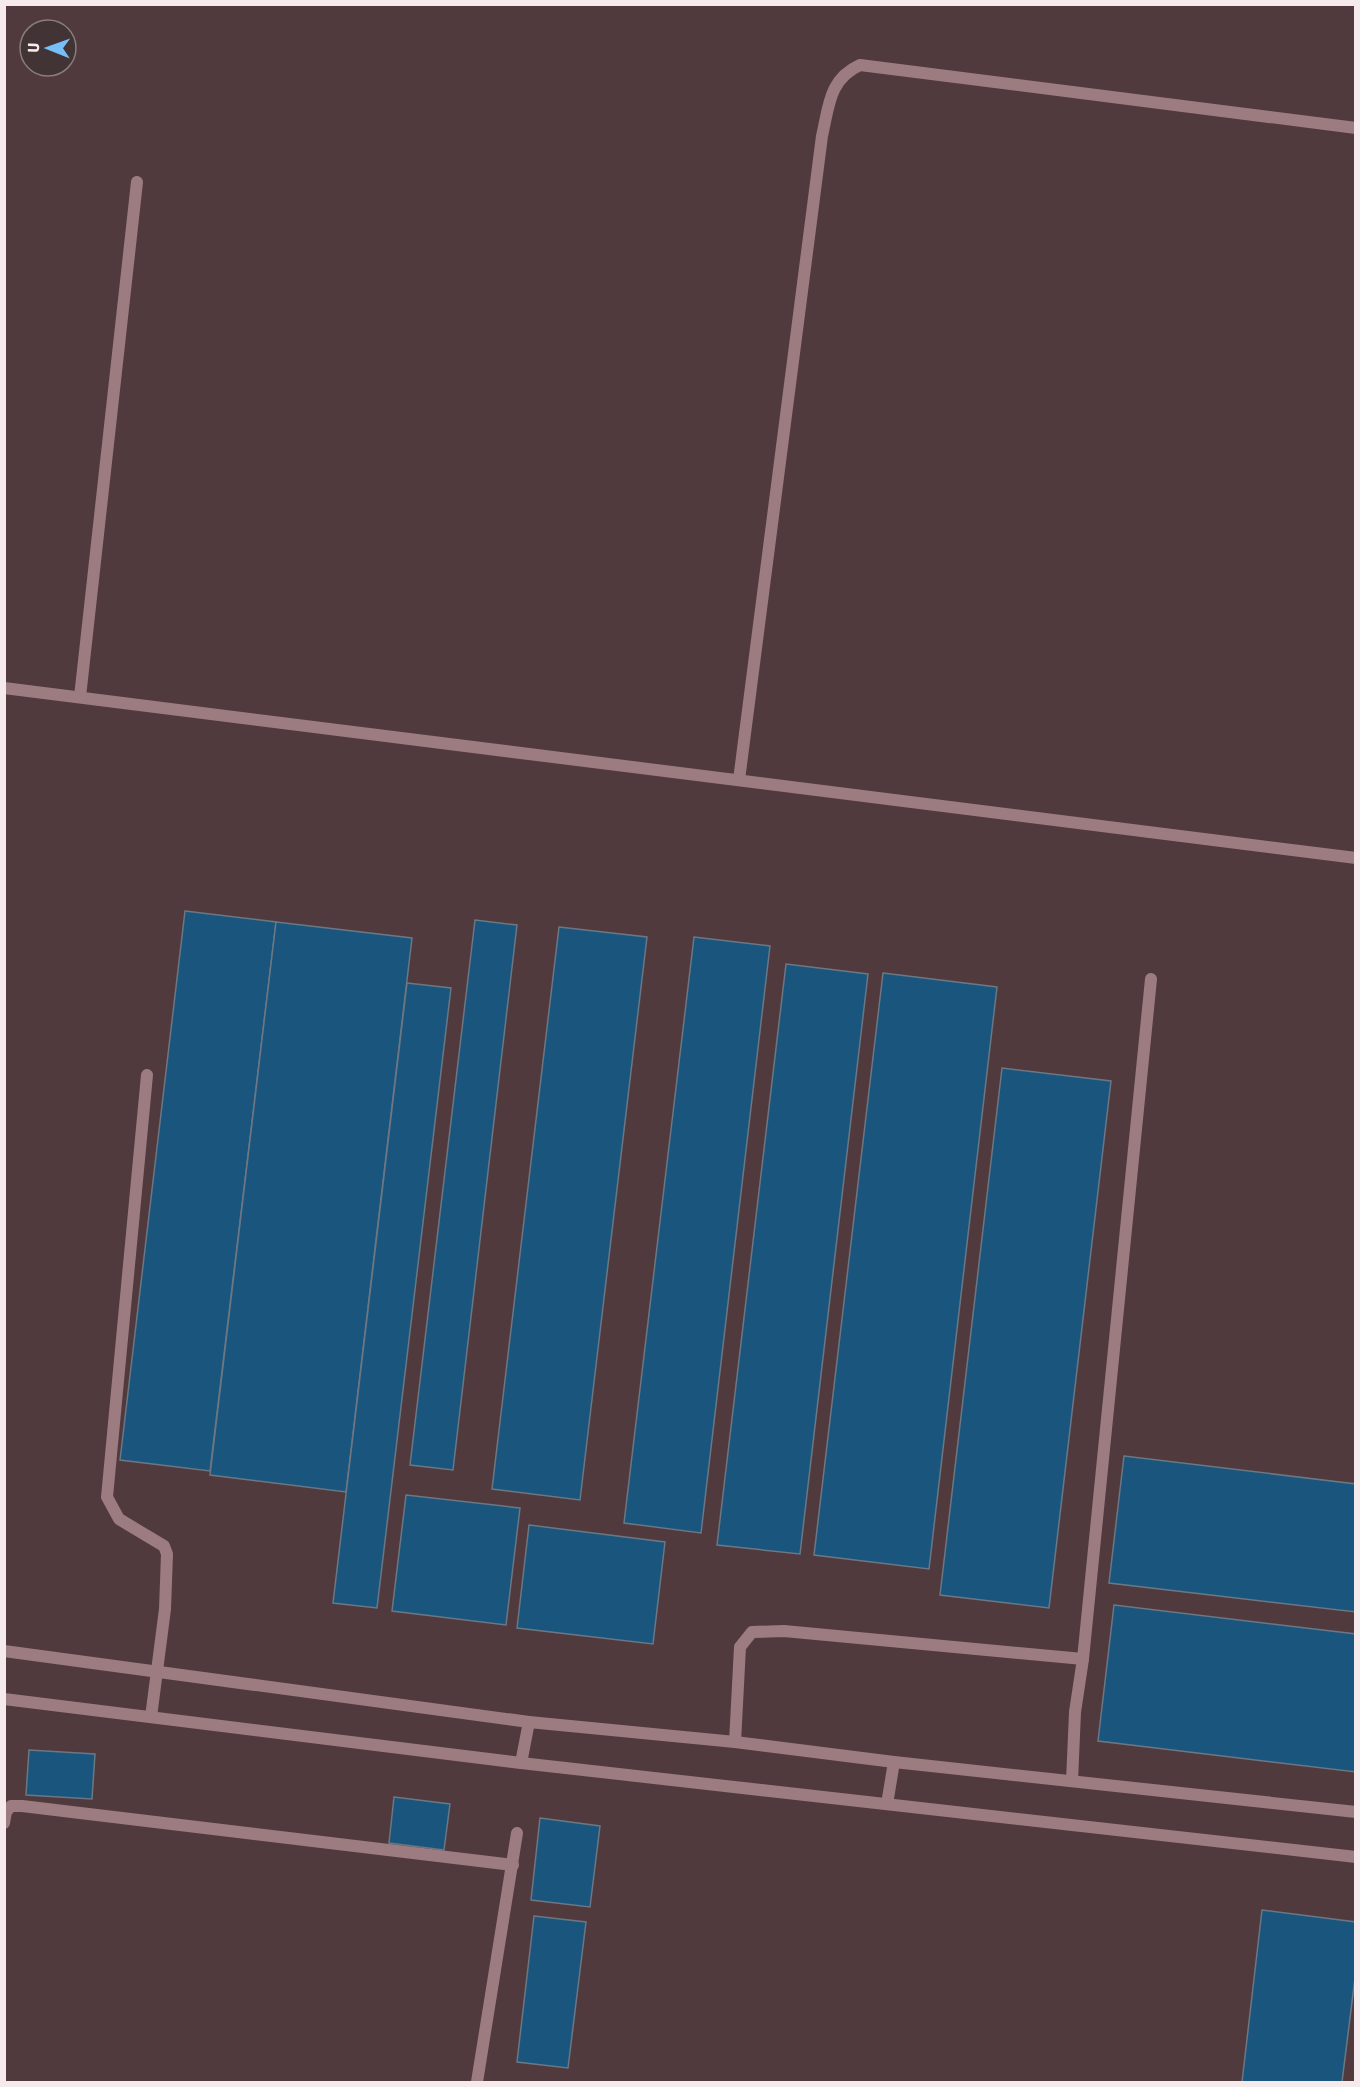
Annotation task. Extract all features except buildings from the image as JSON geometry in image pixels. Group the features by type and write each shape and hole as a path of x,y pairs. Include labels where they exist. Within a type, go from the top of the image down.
{"street":[{"path":"739,780 822,136 834,87 844,72 860,65 1356,128"},
{"path":"80,697 137,182"},
{"path":"4,688 1356,858"},
{"path":"1072,1781 1075,1712 1083,1659 1151,979"},
{"path":"147,1075 107,1497 118,1519 164,1546 167,1554 165,1609 151,1717"},
{"path":"735,1742 740,1647 752,1632 784,1631 1083,1659"},
{"path":"4,1651 529,1722 735,1742 894,1762 1356,1812"},
{"path":"4,1699 521,1763 1356,1857"},
{"path":"521,1763 529,1722"},
{"path":"887,1804 894,1762"},
{"path":"4,1823 6,1812 11,1806 22,1806 513,1865"},
{"path":"477,2082 517,1833"}],"shaded area":[{"path":"5,5 1355,5 1355,2082 5,2082"}]}
